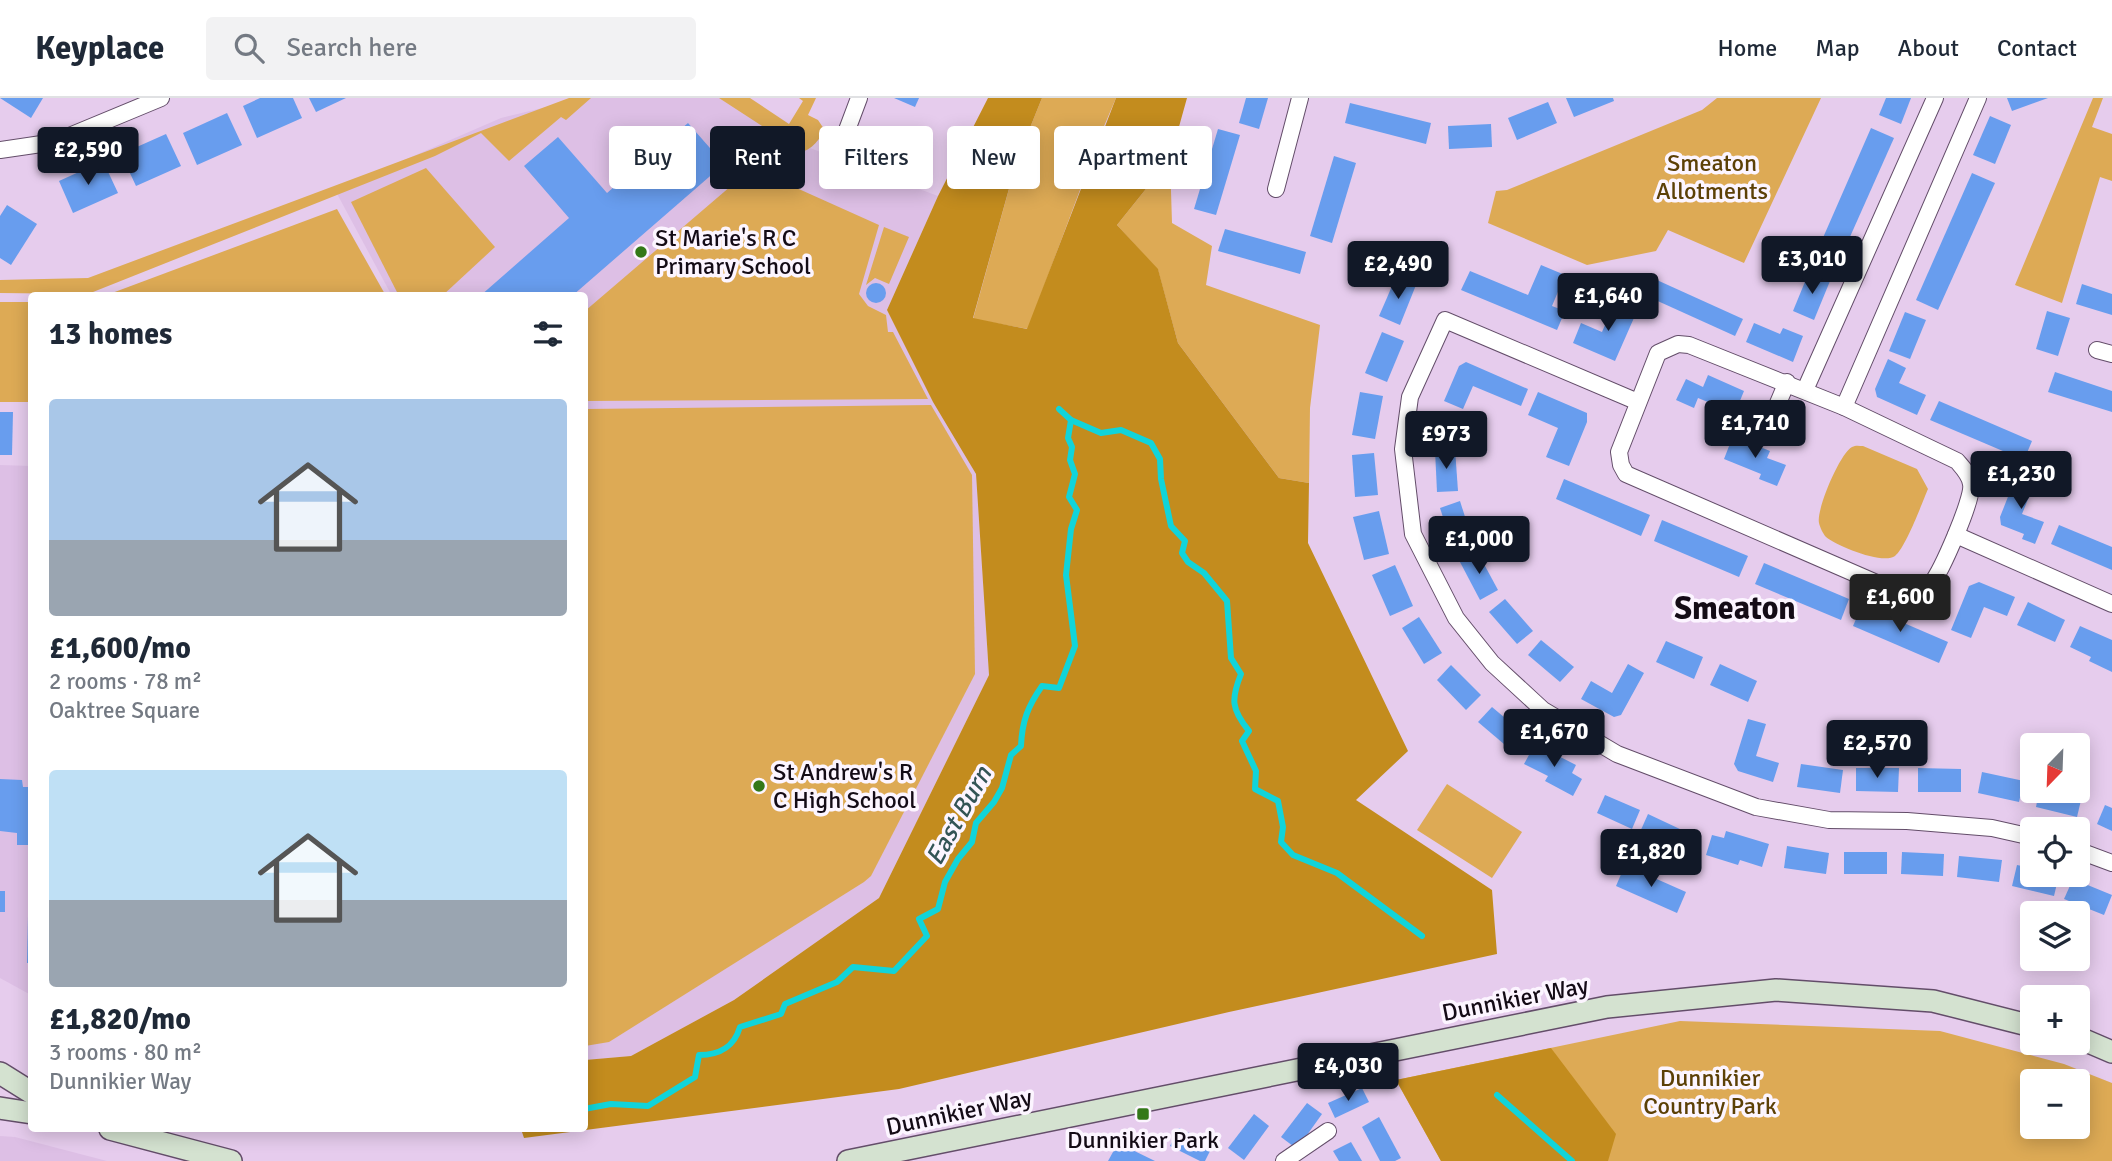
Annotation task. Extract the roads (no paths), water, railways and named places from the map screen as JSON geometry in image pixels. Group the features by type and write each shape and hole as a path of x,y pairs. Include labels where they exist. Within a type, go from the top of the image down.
{"main road":[{"name":"Dunnikier Way","path":"848,1161 871,1159 1607,1007 1776,990 1933,1001 2020,1023"},
{"path":"2090,1043 2112,1052"},
{"path":"0,1073 28,1090"},
{"path":"0,1108 28,1112"},
{"path":"121,1132 231,1161"}],"street":[{"path":"0,150 55,142 162,98"},
{"path":"848,126 859,98"},
{"path":"1276,190 1300,98"},
{"path":"1805,390 1936,98"},
{"path":"1844,407 1978,98"},
{"path":"1638,402 1445,320 1410,397 1403,449 1413,534 1457,618 1492,663 1543,710 1617,754 1755,807 1829,820 1908,821 1980,827 2020,835"},
{"path":"1678,344 1689,345 1787,382 1957,461 1965,469 1971,482 1971,491 1956,535 1931,584 1911,593 1895,592 1626,474 1621,465 1619,452 1658,353 1678,344"},
{"path":"1767,429 1787,382"},
{"path":"1956,535 2112,604"},
{"path":"2090,855 2112,863"},
{"path":"1284,1161 1328,1131"}],"waterway":[{"path":"1059,409 1071,420 1101,433 1121,430 1151,443 1160,459 1161,479 1171,526 1185,541 1182,553 1188,562 1204,573 1227,601 1231,658 1241,674 1235,690 1234,704 1249,731 1242,741 1256,771 1255,789 1278,801 1283,827 1281,842 1293,855 1337,873 1422,936"},
{"name":"East Burn","path":"588,1108 611,1104 648,1106 695,1077 699,1055 725,1049 734,1040 740,1027 781,1014 785,1004 837,982 853,967 894,971 927,936 919,919 938,909 945,882 972,842 976,823 1002,788 1011,755 1021,746 1024,721 1033,700 1042,686 1059,688 1075,646 1066,575 1071,529 1077,510 1069,497 1075,474 1070,460 1072,447 1068,438 1071,420"},
{"path":"1497,1095 1572,1161"}],"place":[{"name":"St Marie's R C Primary School","path":"641,252"},
{"name":"St Andrew's R C High School","path":"759,786"},
{"name":"Dunnikier Park","path":"1143,1114"}],"district":[{"name":"Smeaton","path":"1735,608"}],"park label":[{"name":"Smeaton Allotments","path":"1712,177"},
{"name":"Dunnikier Country Park","path":"1710,1092"}]}
